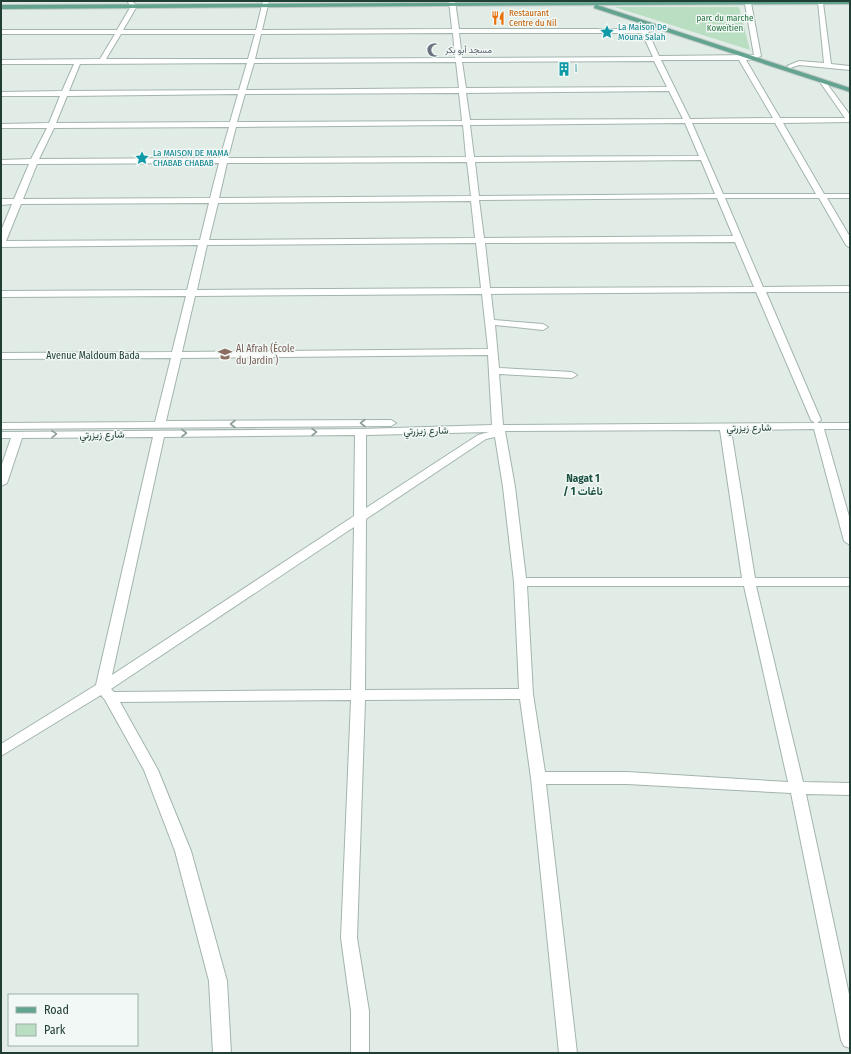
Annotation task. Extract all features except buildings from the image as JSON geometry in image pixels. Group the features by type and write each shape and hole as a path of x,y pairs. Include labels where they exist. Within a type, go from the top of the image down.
{"main road":[{"path":"1,6 328,1"},
{"path":"1,2 132,4"},
{"path":"286,2 850,2"},
{"path":"584,2 657,28 790,66 850,85"},
{"path":"597,2 823,82 850,90"}],"street":[{"path":"222,1053 218,981 183,851 151,770 106,692 160,429 180,355 190,293 202,244 216,200 241,92 266,3"},
{"path":"453,3 474,198 493,352 499,427 509,487 520,582 526,694 538,778 568,1053"},
{"path":"1,62 742,59 755,57 742,3"},
{"path":"820,3 828,67"},
{"path":"102,61 119,33 132,4"},
{"path":"1,32 258,33 644,31 657,28"},
{"path":"644,31 688,122 702,158 817,423 850,541"},
{"path":"742,59 777,121 823,196 850,245"},
{"path":"78,61 1,243 202,244 737,238"},
{"path":"790,66 799,63 850,68"},
{"path":"823,82 850,120"},
{"path":"1,94 671,89"},
{"path":"1,126 466,124 850,120"},
{"path":"1,162 702,158"},
{"path":"1,202 850,196"},
{"path":"1,294 850,289"},
{"path":"489,322 543,327"},
{"name":"Avenue Maldoum Bada","path":"1,356 493,352"},
{"path":"494,371 572,375"},
{"name":"شارع زيزرتي","path":"1,435 160,429 725,427 817,423 850,419"},
{"name":"شارع زيزرتي","path":"1,426 361,432 499,427 817,423 850,426"},
{"path":"1,751 106,692 360,518 499,427"},
{"path":"725,427 749,582 797,788 850,1040"},
{"path":"360,1053 360,1011 349,938 358,695 361,432"},
{"path":"1,483 18,435"},
{"path":"520,582 850,582"},
{"path":"106,692 358,695 526,694"},
{"path":"538,778 627,778 797,788 850,789"}],"green space":[{"name":"parc du marche Koweïtien","path":"615,7 739,7 750,50"}],"place":[{"name":"Restaurant Centre du Nil","path":"498,18"},
{"name":"La Maison De Mouna Salah","path":"607,32"},
{"name":"مسجد أبو بكر","path":"434,50"},
{"name":"أ","path":"564,69"},
{"name":"La MAISON DE MAMA CHABAB CHABAB","path":"142,158"},
{"name":"Al Afrah (École du Jardin )","path":"225,354"}],"district":[{"name":"Nagat 1 / ناغات 1","path":"583,484"}]}
